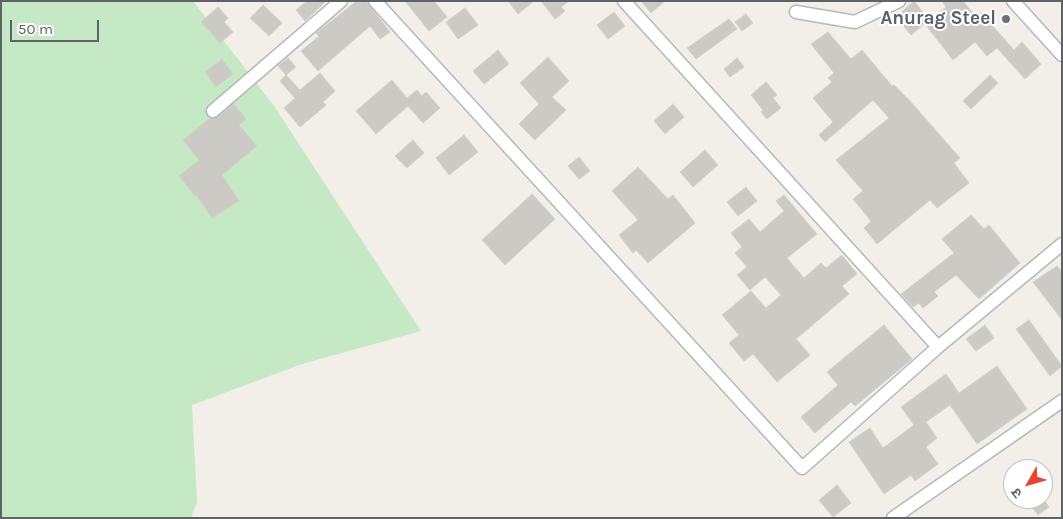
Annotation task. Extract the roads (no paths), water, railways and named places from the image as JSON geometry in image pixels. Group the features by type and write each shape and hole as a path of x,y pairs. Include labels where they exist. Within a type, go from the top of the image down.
{"street":[{"path":"213,111 341,1"},
{"path":"375,1 802,468 938,346 1062,244"},
{"path":"624,1 938,346"},
{"path":"796,12 855,22 899,1"},
{"path":"1013,1 1062,56"},
{"path":"893,518 1062,401"}],"place":[{"name":"Anurag Steel","path":"1006,19"}]}
